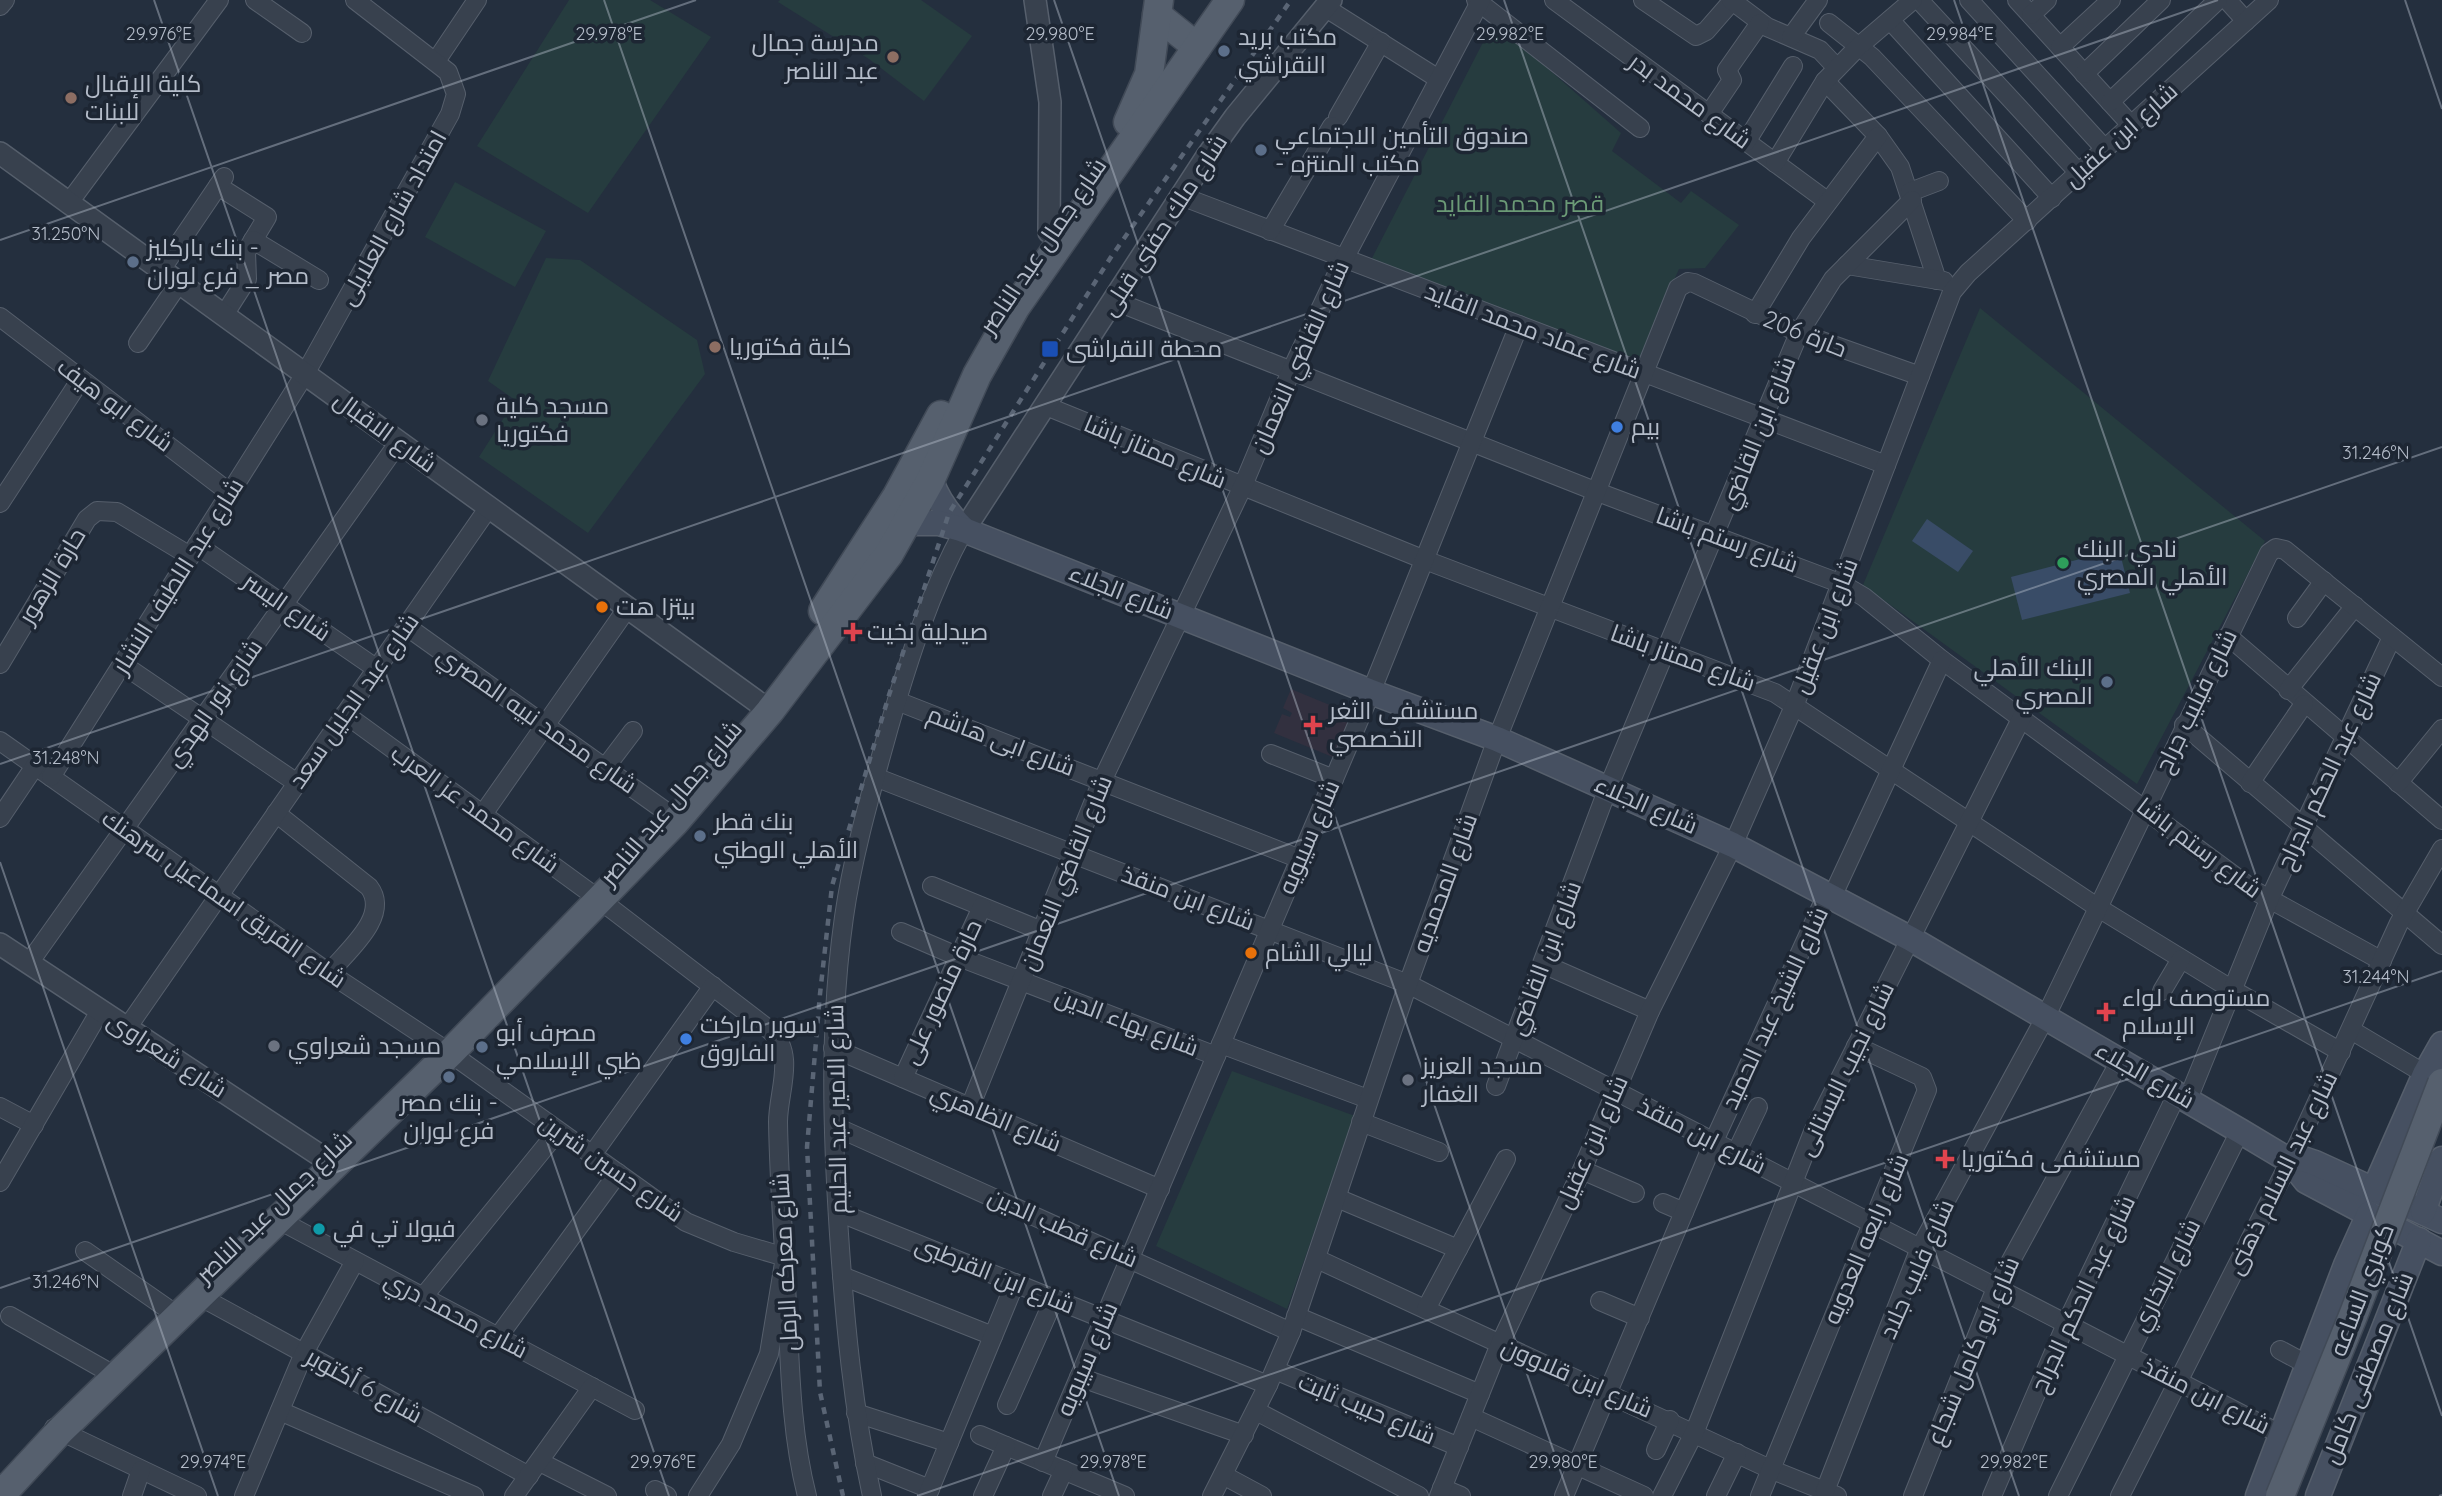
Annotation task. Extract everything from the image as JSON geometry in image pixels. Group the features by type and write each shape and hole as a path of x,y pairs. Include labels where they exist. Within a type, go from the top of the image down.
{"main road":[{"name":"شارع جمال عبد الناصر","path":"53,1428 105,1370 329,1162 675,822 763,706 806,636 897,518 930,481 977,375 1015,308 1230,0"},
{"name":"شارع جمال عبد الناصر","path":"897,518 925,448 983,330 1005,293 1137,106 1149,74 1158,7"},
{"path":"1158,7 1197,47"},
{"name":"شارع الجلاء","path":"925,448 930,481 940,502 964,530"},
{"name":"شارع الجلاء","path":"897,518 939,523 964,530 1371,692 1497,739 1733,845 1911,939 2240,1130 2290,1161 2306,1181 2442,1253"},
{"name":"شارع جمال عبد الناصر","path":"596,898 763,706"},
{"path":"2374,1190 2433,1079 2442,1044"},
{"name":"كوبري الساعه","path":"2280,1496 2353,1316 2433,1079"},
{"name":"كوبري الساعه","path":"2299,1496 2327,1430 2442,1129"},
{"path":"2433,1217 2442,1159"},
{"name":"شارع الجلاء","path":"2290,1161 2309,1160 2433,1217"},
{"name":"شارع جمال عبد الناصر","path":"3,1478 53,1428 199,1296 277,1219 329,1162"},
{"path":"2258,1496 2346,1265 2369,1214"},
{"name":"شارع مصطفى كامل","path":"2318,1496 2419,1240"}],"street":[{"path":"0,6 5,0"},
{"path":"68,204 219,0"},
{"path":"255,0 302,33"},
{"name":"امتداد شارع العلايلى","path":"305,374 450,114 456,94 453,80 436,61 355,0"},
{"path":"436,61 477,0"},
{"path":"1035,0 1050,102 1049,232"},
{"name":"شارع محمد بدر","path":"1554,0 1827,201"},
{"path":"1643,0 1696,36 1706,32 1732,0 1760,23 1820,50 1831,74 1900,167 1937,280"},
{"path":"1791,37 1818,0"},
{"path":"1774,163 1831,74 1913,0"},
{"path":"1919,0 2079,173"},
{"path":"1969,0 2105,149"},
{"path":"2017,0 2131,125"},
{"path":"2031,15 2047,0"},
{"path":"2060,47 2110,0"},
{"path":"2084,74 2161,0"},
{"path":"2110,102 2218,0"},
{"path":"2227,0 2246,21"},
{"name":"شارع ابن عقيل","path":"1441,1492 1500,1344 1582,1170 1650,1012 1733,845 1795,705 1957,284 2269,0"},
{"path":"1479,1 1640,128"},
{"name":"شارع القاضي النعمان","path":"970,1107 1102,781 1241,488 1291,370 1344,259 1479,1"},
{"path":"1328,4 1437,78"},
{"name":"شارع ملك حفنى قبلى","path":"964,530 1235,117 1328,4"},
{"path":"1889,20 2052,198"},
{"path":"1709,114 1732,80 1727,70 1760,23"},
{"path":"1829,23 1877,63 2027,221"},
{"path":"1270,231 1381,42"},
{"path":"1746,142 1793,66"},
{"path":"1755,314 1827,201 1878,136"},
{"name":"شارع الاقبال","path":"2,158 224,315 763,706"},
{"path":"161,270 221,181 265,213 267,221 246,252 247,279 224,315"},
{"path":"1911,196 1939,181"},
{"name":"شارع عماد محمد الفايد","path":"1181,196 1886,465"},
{"name":"شارع ابن القاضي","path":"1496,1086 1608,788 1799,333 1821,296 1911,196"},
{"path":"253,240 319,280"},
{"path":"1847,265 1957,284"},
{"name":"شارع المحمديه","path":"1212,1496 1272,1378 1293,1324 1408,984 1497,739 1549,607 1678,288 1688,282 1693,283"},
{"path":"138,343 178,283"},
{"name":"حارة 206","path":"1693,283 1799,333 1920,376"},
{"name":"شارع رستم باشا","path":"1115,301 1595,491 1842,584 1864,597 1942,660 2269,900 2382,961"},
{"name":"شارع ابو هيف","path":"0,317 230,493"},
{"name":"شارع سيبويه","path":"1043,1462 1371,692 1519,326"},
{"name":"شارع عبد اللطيف النشار","path":"51,777 305,374"},
{"path":"3,491 81,379"},
{"name":"شارع ممتاز باشا","path":"1046,406 1241,488 1754,684 1795,705 1890,772 2097,907 2231,989 2342,1052"},
{"name":"شارع نور الهدي","path":"29,964 398,442"},
{"name":"شارع عبد الجليل سعد","path":"127,1028 489,507"},
{"name":"حارة الزهور","path":"0,664 87,519 97,511 117,512 194,551"},
{"name":"شارع الامير عبد الحليم","path":"872,1496 847,1348 834,1126 833,1048 845,914 875,777 897,701 940,574 964,530"},
{"name":"شارع فيليب جراح","path":"2045,1017 2144,806 2269,553 2276,548 2286,550 2324,581"},
{"name":"شارع اليسر","path":"194,551 284,605 377,669"},
{"path":"2297,618 2324,581 2442,677"},
{"path":"2288,690 2355,606"},
{"path":"483,814 628,607"},
{"name":"شارع محمد نبيه المصري","path":"406,626 668,813"},
{"path":"2228,636 2442,820"},
{"name":"شارع عبد الحكم الجراح","path":"1993,1496 2066,1324 2183,1097 2269,900 2392,637"},
{"name":"شارع الشيخ عبد الحميد","path":"1564,1496 1714,1141 1942,660"},
{"path":"122,664 297,783"},
{"name":"شارع ابى هاشم","path":"897,701 1300,859"},
{"path":"2250,783 2304,704"},
{"name":"شارع محمد عز العرب","path":"345,714 596,898 771,1031"},
{"name":"شارع نجيب البستانى","path":"1662,1496 1695,1431 1791,1182 1856,1046 2022,717"},
{"path":"2184,726 2442,945"},
{"path":"2398,783 2442,729"},
{"path":"605,768 633,731"},
{"name":"شارع الفريق اسماعيل سرهنك","path":"0,741 329,973 445,1049"},
{"path":"1271,754 1334,779"},
{"path":"0,818 35,766"},
{"name":"شارع ابن منقذ","path":"875,777 1408,984 2280,1434"},
{"path":"276,813 369,887 377,901 374,917 329,973"},
{"name":"شارع عبد السلام ذهنى","path":"2120,1496 2290,1161 2405,914 2442,849"},
{"path":"932,886 1042,931"},
{"name":"حارة منصور على","path":"902,1078 982,907"},
{"name":"شارع بهاء الدين","path":"901,932 1022,982 1368,1099"},
{"name":"شارع شعراوى","path":"0,944 329,1162"},
{"path":"2162,991 2181,959"},
{"path":"1543,964 1650,1012"},
{"path":"592,1155 713,986"},
{"path":"0,1182 100,1011"},
{"name":"شارع فليب جلاد","path":"1831,1493 1920,1248 2045,1017"},
{"path":"2351,1030 2433,1079"},
{"name":"شارع معركه الرمل","path":"771,1031 781,1042 784,1058 778,1119 791,1389 799,1466 807,1496"},
{"name":"شارع رابعه العدويه","path":"1759,1496 1928,1085 1922,1077 1856,1046"},
{"name":"شارع الظاهري","path":"833,1048 1160,1189"},
{"name":"شارع حسين شرين","path":"445,1049 686,1222 734,1242 785,1257"},
{"name":"شارع ابو كامل شجاع","path":"1913,1496 1996,1288 2119,1061"},
{"path":"0,1107 34,1125"},
{"path":"1736,1153 1758,1107"},
{"path":"1361,1122 1439,1152"},
{"name":"شارع قطب الدين","path":"834,1126 1130,1258 1293,1324 1480,1394"},
{"name":"شارع البخاري","path":"2058,1496 2240,1130"},
{"path":"423,1297 558,1131"},
{"path":"1426,1309 1506,1159"},
{"path":"1582,1170 1635,1193"},
{"path":"498,1337 618,1173"},
{"path":"1337,1198 1458,1249"},
{"path":"1663,1203 1684,1212"},
{"name":"شارع ابن القرطبى","path":"838,1212 1104,1320 1272,1378"},
{"name":"شارع محمد دري","path":"277,1219 635,1410"},
{"path":"85,1251 168,1309"},
{"path":"698,1496 730,1444 769,1353 785,1257"},
{"name":"شارع ابن قلاوون","path":"1317,1259 1695,1431 1770,1469 1831,1493"},
{"path":"244,1496 304,1353 355,1261"},
{"path":"842,1276 993,1336"},
{"path":"865,1463 929,1492 1015,1283"},
{"name":"شارع 6 أكتوبر","path":"199,1296 304,1353 535,1469 607,1496"},
{"path":"1007,1405 1054,1299"},
{"path":"1600,1301 1640,1318"},
{"path":"9,1315 105,1370"},
{"path":"2280,1350 2308,1365"},
{"path":"1079,1377 1244,1435"},
{"name":"شارع حبيب ثابت","path":"1272,1378 1459,1447"},
{"path":"514,1496 592,1387"},
{"path":"280,1411 474,1496"},
{"path":"1256,1411 1419,1496"},
{"path":"856,1413 949,1443"},
{"path":"1471,1417 1644,1496"},
{"path":"1656,1450 1670,1420"},
{"path":"53,1428 197,1496"},
{"path":"980,1435 1125,1496"},
{"path":"984,1496 1006,1446"},
{"path":"1716,1496 1737,1452"},
{"path":"132,1496 141,1470"},
{"path":"1052,1496 1064,1470"},
{"path":"1223,1475 1262,1496"},
{"path":"1441,1492 1461,1496"}],"shaded area":[{"name":"مستشفى الثغر التخصصي","path":"1291,689 1354,715 1335,758 1274,733 1282,714 1290,717 1292,713 1283,708"}],"green space":[{"path":"569,0 650,0 711,37 588,213 477,146"},
{"path":"921,0 972,36 924,101 869,59 778,2"},
{"name":"قصر محمد الفايد","path":"1494,21 1621,133 1612,151 1681,203 1691,191 1739,225 1705,268 1679,269 1637,363 1370,262"},
{"path":"455,182 546,231 515,287 425,237"},
{"path":"546,258 580,260 697,340 705,374 588,533 479,457 515,400 488,381"},
{"name":"نادي البنك الأهلي المصري","path":"1980,308 2265,541 2137,784 1863,585"},
{"path":"1232,1071 1355,1116 1287,1309 1156,1246"}],"water":[{"path":"1927,519 1973,551 1958,572 1912,541"},
{"path":"2119,549 2130,593 2022,620 2011,577"}],"railway":[{"path":"843,1496 820,1392 807,1147 832,886 889,695 949,513 1111,257 1291,0"}],"place":[{"name":"مكتب بريد النقراشي","path":"1224,51"},
{"name":"مدرسة جمال عبد الناصر","path":"893,57"},
{"name":"كلية الإقبال للبنات","path":"71,98"},
{"name":"صندوق التأمين الاجتماعي - مكتب المنتزه","path":"1261,150"},
{"name":"بنك باركليز - مصر _ فرع لوران","path":"133,262"},
{"name":"كلية فكتوريا","path":"715,347"},
{"name":"محطة النقراشى","path":"1050,349"},
{"name":"مسجد كلية فكتوريا","path":"482,420"},
{"name":"بيم","path":"1617,427"},
{"name":"نادي البنك الأهلي المصري","path":"2063,563"},
{"name":"بيتزا هت","path":"602,607"},
{"name":"صيدلية بخيت","path":"853,632"},
{"name":"البنك الأهلي المصري","path":"2107,682"},
{"name":"مستشفى الثغر التخصصي","path":"1313,725"},
{"name":"بنك قطر الأهلي الوطني","path":"700,836"},
{"name":"ليالي الشام","path":"1251,953"},
{"name":"مستوصف لواء الإسلام","path":"2106,1012"},
{"name":"سوبر ماركت الفاروق","path":"686,1039"},
{"name":"مسجد شعراوي","path":"274,1046"},
{"name":"مصرف أبو ظبي الإسلامي","path":"482,1047"},
{"name":"بنك مصر - فرع لوران","path":"449,1077"},
{"name":"مسجد العزيز الغفار","path":"1408,1080"},
{"name":"مستشفى فكتوريا","path":"1945,1159"},
{"name":"فيولا تي في","path":"319,1229"}]}
